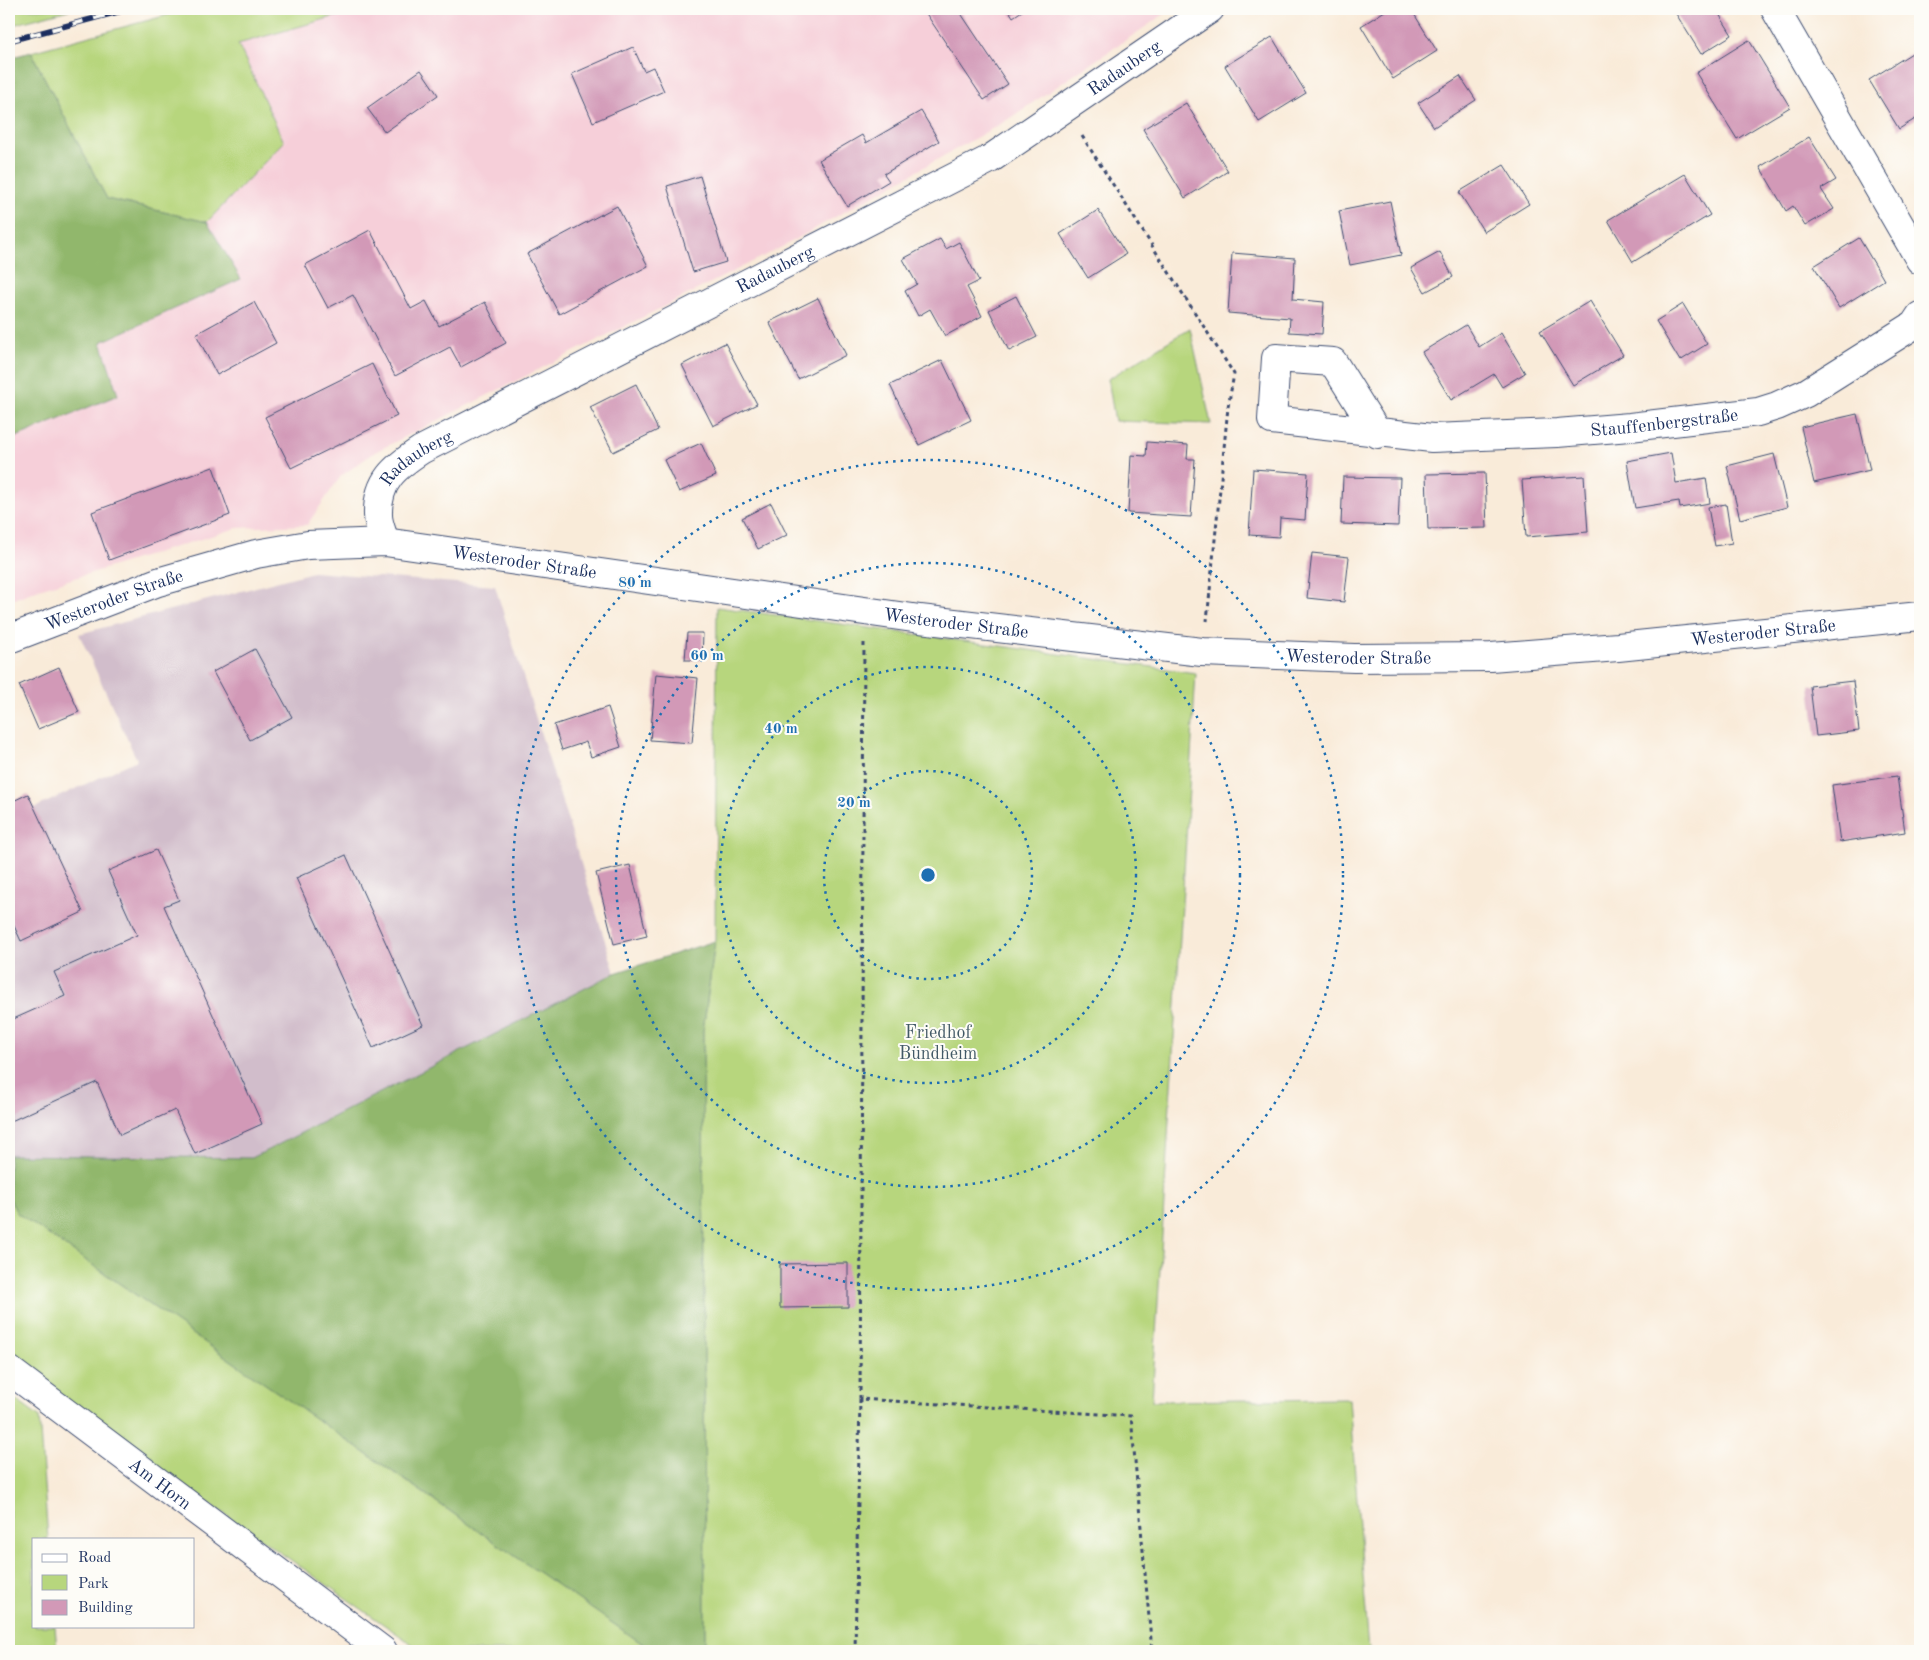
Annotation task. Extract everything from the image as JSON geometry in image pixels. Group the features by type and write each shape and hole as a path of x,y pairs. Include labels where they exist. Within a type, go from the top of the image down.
{"street":[{"name":"Radauberg","path":"385,542 378,517 381,490 396,467 421,450 990,159 1210,9"},
{"path":"1775,9 1920,260"},
{"name":"Stauffenbergstraße","path":"1378,434 1432,438 1557,433 1686,422 1758,412 1806,393 1914,325 1920,316"},
{"name":"Westeroder Straße","path":"9,640 158,582 256,554 308,544 385,542 864,611 1202,652 1354,658 1491,657 1920,616"},
{"name":"Am Horn","path":"9,1370 383,1651"}],"path":[{"path":"1065,108 1234,374 1228,407 1207,628 1202,652"},
{"path":"855,1651 860,1399 864,611"},
{"path":"860,1399 1131,1416 1152,1651"}],"shaded area":[{"path":"361,9 1172,9 1004,122 782,247 375,452 341,476 307,525 237,528 39,589 9,601 9,440 117,395 101,342 241,279 207,222 284,141 238,44"},
{"path":"313,572 495,586 615,973 252,1158 9,1155 9,820 137,760 79,634"}],"green space":[{"path":"9,9 72,9 9,26"},
{"path":"190,9 361,9 238,44 284,142 207,222 107,199 31,52"},
{"path":"31,52 107,199 207,222 241,279 101,342 118,395 9,440 9,58"},
{"path":"1190,328 1211,424 1115,421 1108,379"},
{"name":"Friedhof Bündheim","path":"717,607 1196,673 1152,1401 1349,1399 1369,1651 705,1651 703,1031 715,941"},
{"path":"715,941 703,1031 705,1651 653,1651 17,1213 9,1197 9,1155 252,1158 615,973"},
{"path":"9,1197 17,1213 653,1651 422,1651 92,1422 9,1356"},
{"path":"9,1395 39,1417 48,1538 32,1538 32,1628 55,1628 57,1651 9,1651"}],"building":[{"path":"923,9 958,9 1008,84 984,100"},
{"path":"1008,9 1025,9 1013,17"},
{"path":"1388,9 1411,9 1437,51 1393,79 1361,26"},
{"path":"1673,9 1727,9 1719,14 1732,35 1701,54"},
{"path":"1272,37 1306,93 1259,122 1225,66"},
{"path":"1749,40 1790,107 1737,139 1696,73"},
{"path":"633,47 644,71 653,67 664,91 593,122 572,74"},
{"path":"1920,48 1920,116 1899,129 1869,80"},
{"path":"421,70 438,95 385,132 367,108"},
{"path":"1460,76 1476,100 1434,127 1418,103"},
{"path":"1186,103 1228,171 1185,198 1143,129"},
{"path":"921,111 939,141 884,174 889,181 847,206 819,160 862,135 866,143"},
{"path":"1809,137 1836,180 1821,189 1834,209 1805,226 1793,206 1786,211 1760,167"},
{"path":"1504,165 1529,204 1484,232 1459,192"},
{"path":"1685,174 1710,215 1633,262 1608,220"},
{"path":"700,176 726,262 693,272 667,186"},
{"path":"1390,201 1401,255 1350,265 1339,211"},
{"path":"617,206 648,266 559,314 527,254"},
{"path":"1098,210 1126,254 1088,278 1060,234"},
{"path":"370,230 411,309 426,301 439,326 485,302 506,343 461,367 450,347 395,376 353,295 328,308 305,265"},
{"path":"1859,238 1884,280 1839,308 1814,266"},
{"path":"940,239 946,249 959,242 979,281 967,287 982,316 945,336 930,309 918,316 905,291 917,284 903,259"},
{"path":"1440,252 1453,277 1425,292 1411,268"},
{"path":"1232,253 1295,258 1293,299 1324,302 1322,334 1289,332 1290,318 1228,313"},
{"path":"1016,296 1037,337 1009,351 989,310"},
{"path":"818,298 846,355 798,379 769,322"},
{"path":"1590,301 1623,355 1573,385 1540,331"},
{"path":"254,302 276,343 217,375 196,334"},
{"path":"1683,304 1707,344 1680,361 1656,321"},
{"path":"1466,325 1479,347 1501,333 1525,373 1502,387 1494,374 1451,400 1422,352"},
{"path":"725,343 757,404 713,426 682,365"},
{"path":"942,360 971,420 919,445 890,385"},
{"path":"372,364 397,416 291,468 265,417"},
{"path":"636,384 658,430 613,452 590,407"},
{"path":"1857,414 1870,470 1814,483 1801,427"},
{"path":"1147,442 1188,445 1187,459 1195,459 1191,517 1128,513 1131,455 1146,456"},
{"path":"701,443 716,476 679,492 664,460"},
{"path":"1671,453 1676,483 1706,478 1710,503 1680,508 1679,501 1635,508 1627,461"},
{"path":"1774,454 1787,507 1740,519 1727,466"},
{"path":"213,467 230,515 109,560 92,512"},
{"path":"1253,469 1308,473 1305,520 1280,518 1279,537 1249,535"},
{"path":"1485,473 1487,528 1428,529 1426,474"},
{"path":"1584,476 1588,532 1526,537 1522,480"},
{"path":"1343,477 1400,478 1398,526 1341,524"},
{"path":"771,503 787,535 758,549 742,518"},
{"path":"1726,504 1732,543 1715,546 1708,507"},
{"path":"1312,553 1349,557 1344,602 1307,598"},
{"path":"687,633 703,633 702,660 685,660"},
{"path":"255,649 292,717 250,740 213,672"},
{"path":"59,667 79,712 38,729 19,685"},
{"path":"656,674 698,678 692,743 650,740"},
{"path":"1853,681 1859,731 1816,736 1810,686"},
{"path":"608,707 621,747 591,757 586,742 562,750 554,725"},
{"path":"1897,776 1905,832 1840,842 1832,785"},
{"path":"28,794 83,912 21,941 9,915 9,803"},
{"path":"156,850 179,900 164,906 262,1124 195,1154 175,1110 120,1135 97,1082 9,1122 9,1021 65,996 54,972 137,935 108,871"},
{"path":"346,855 423,1025 373,1048 296,878"},
{"path":"630,865 647,936 614,944 596,873"},
{"path":"848,1263 848,1307 780,1308 780,1264"}],"railway":[{"path":"9,41 129,9"}]}
